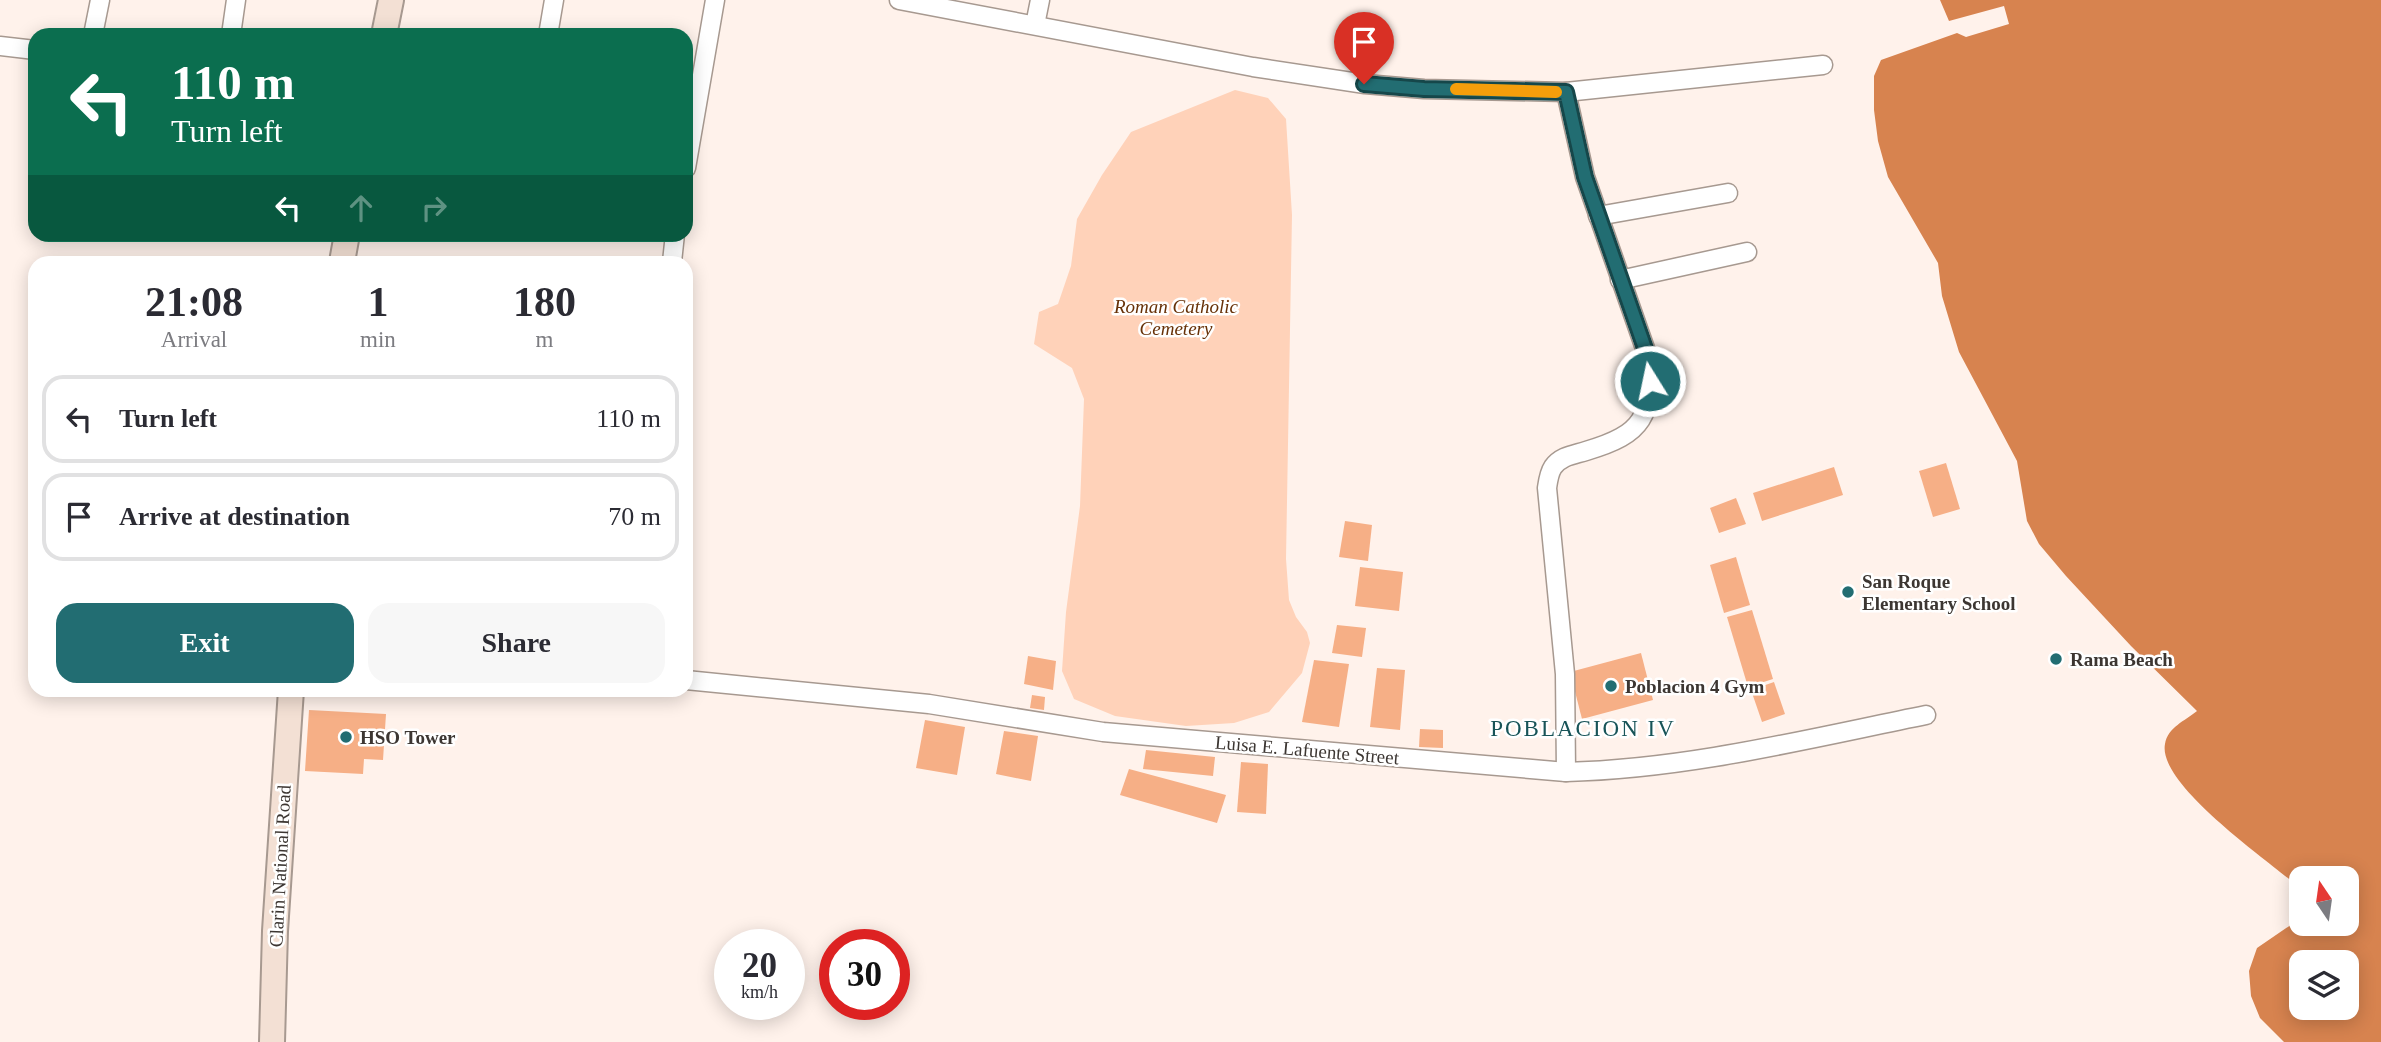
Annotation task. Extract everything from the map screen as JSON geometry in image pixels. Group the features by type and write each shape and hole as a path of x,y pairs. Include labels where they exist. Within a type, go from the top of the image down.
{"main road":[{"path":"385,28 391,0"},
{"name":"Clarin National Road","path":"272,1042 275,931 291,697"}],"street":[{"path":"94,28 100,0"},
{"path":"232,28 236,0"},
{"path":"549,28 554,0"},
{"path":"693,124 715,0"},
{"path":"899,0 1253,67 1364,84 1424,89 1566,92 1823,65"},
{"path":"1035,25 1040,0"},
{"path":"0,46 28,49"},
{"path":"1566,92 1585,177 1648,357 1650,381 1648,405 1639,425 1622,438 1563,457 1550,470 1547,488 1565,674 1566,772"},
{"path":"1598,216 1728,193"},
{"path":"1620,280 1747,252"},
{"name":"Luisa E. Lafuente Street","path":"693,681 929,704 1103,732 1566,772 1619,771 1667,765 1926,715"}],"green space":[{"name":"Roman Catholic Cemetery","path":"1235,90 1268,98 1286,119 1292,215 1286,559 1289,600 1296,617 1307,632 1310,643 1302,673 1269,712 1234,723 1186,726 1115,716 1074,699 1062,671 1066,612 1080,506 1084,399 1072,368 1034,344 1039,312 1058,304 1071,266 1077,219 1131,132"}],"shaded area":[{"path":"1940,0 2381,0 2381,1042 2284,1042 2260,1018 2251,996 2249,971 2257,948 2289,926 2289,936 2359,936 2359,866 2289,866 2289,879 2219,822 2179,780 2167,761 2165,744 2173,729 2197,711 2131,646 2039,544 2027,521 2017,461 1959,352 1942,296 1938,263 1888,177 1878,141 1874,110 1874,76 1881,60 1957,33 1966,37 2009,24 2004,6 1949,21"}],"building":[{"path":"1946,463 1960,509 1933,517 1919,471"},
{"path":"1834,467 1843,495 1762,521 1753,493"},
{"path":"1736,498 1746,524 1719,533 1710,508"},
{"path":"1345,521 1372,525 1368,561 1339,557"},
{"path":"1736,557 1750,605 1724,613 1710,565"},
{"path":"1360,567 1403,572 1399,611 1355,606"},
{"path":"1752,610 1773,679 1748,687 1727,617"},
{"path":"1337,625 1366,628 1362,657 1332,653"},
{"name":"Poblacion 4 Gym","path":"1641,653 1653,700 1582,719 1570,672"},
{"path":"1028,656 1056,661 1053,690 1024,684"},
{"path":"1314,660 1349,664 1339,727 1302,722"},
{"path":"1377,668 1405,670 1400,730 1370,727"},
{"path":"1774,682 1785,714 1762,722 1751,690"},
{"path":"1032,695 1045,697 1044,710 1030,708"},
{"name":"HSO Tower","path":"309,710 386,714 383,760 364,759 363,774 305,771"},
{"path":"925,720 965,727 957,775 916,768"},
{"path":"1420,729 1443,730 1443,748 1419,747"},
{"path":"1004,731 1038,736 1031,781 996,774"},
{"path":"1146,750 1215,757 1213,776 1143,769"},
{"path":"1241,762 1268,764 1266,814 1237,812"},
{"path":"1129,769 1226,795 1217,823 1120,795"}],"slow traffic":[{"path":"1456,89 1556,92"}],"place":[{"name":"San Roque Elementary School","path":"1848,592"},
{"name":"Rama Beach","path":"2056,659"},
{"name":"Poblacion 4 Gym","path":"1611,686"},
{"name":"HSO Tower","path":"346,737"}],"district":[{"name":"POBLACION IV","path":"1583,728"}],"route":[{"path":"1364,84 1424,89 1566,92 1585,177 1648,357 1650,381"}]}
